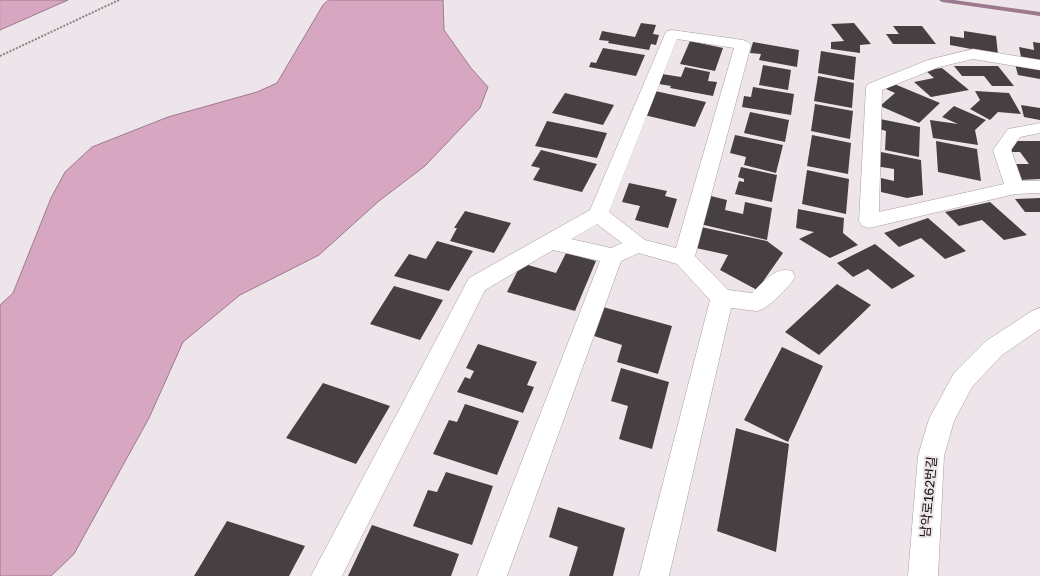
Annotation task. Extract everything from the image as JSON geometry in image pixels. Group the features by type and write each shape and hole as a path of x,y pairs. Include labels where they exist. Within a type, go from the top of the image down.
{"street":[{"path":"326,576 477,284 598,214 672,34 743,45 684,258"},
{"path":"1040,65 973,54 934,63 874,87 869,221 1015,188 1040,187"},
{"path":"1015,188 1002,150 1014,133 1040,128"},
{"path":"598,214 638,245 684,258 722,298 757,302 784,277"},
{"path":"551,242 612,256 638,245"},
{"path":"492,576 612,256"},
{"path":"660,574 722,298"},
{"name":"남악로162번길","path":"923,576 931,456 942,419 963,380 994,348 1040,317"}],"path":[{"path":"0,56 119,0"}],"shaded area":[{"path":"0,0 68,0 0,30"},
{"path":"329,0 443,0 444,30 471,68 488,87 480,108 425,166 379,201 319,255 240,295 183,342 149,418 74,554 51,576 0,576 0,305 13,293 51,198 65,172 92,147 168,117 257,92 277,83 323,5"}],"building":[{"path":"641,23 656,25 653,34 659,35 656,45 651,44 649,50 599,40 602,31 635,37"},
{"path":"854,23 871,44 860,45 860,53 831,49 831,42 844,41 831,24"},
{"path":"893,26 922,26 936,44 893,44 886,34 899,34"},
{"path":"964,31 996,36 998,54 950,45 950,36 964,38"},
{"path":"690,41 723,48 715,71 680,64"},
{"path":"753,42 799,50 797,67 759,60 761,54 750,53"},
{"path":"1033,42 1040,43 1040,61 1021,57 1019,47 1034,50"},
{"path":"603,48 645,55 636,76 589,67 591,62 596,63"},
{"path":"821,51 856,57 854,80 818,73"},
{"path":"1015,64 1040,68 1040,79 1018,75"},
{"path":"763,65 791,70 788,90 759,85"},
{"path":"954,66 998,66 1014,86 992,86 984,76 962,76"},
{"path":"685,67 710,72 708,81 717,82 713,96 670,88 671,86 659,84 662,74 681,77"},
{"path":"942,68 969,90 931,97 914,82 934,78 925,70"},
{"path":"818,76 854,83 852,108 814,101"},
{"path":"892,83 940,103 919,123 880,106 895,93 886,89"},
{"path":"753,87 794,94 791,115 742,107 744,96 751,97"},
{"path":"655,91 706,102 695,127 644,115"},
{"path":"975,91 1009,93 1021,114 998,112 990,120 970,109 980,100"},
{"path":"565,93 614,105 603,125 552,113"},
{"path":"815,104 853,111 850,139 811,131"},
{"path":"1021,105 1040,108 1040,120 1024,117"},
{"path":"954,106 986,120 975,130 978,145 933,138 930,120 958,124 942,117"},
{"path":"750,112 789,120 785,142 744,133"},
{"path":"880,119 920,127 919,157 885,150 886,131 879,129"},
{"path":"547,121 607,133 597,158 535,146"},
{"path":"735,135 783,145 776,173 744,165 746,157 730,153"},
{"path":"812,135 851,143 848,174 807,166"},
{"path":"936,141 977,149 981,181 938,172"},
{"path":"1012,141 1040,141 1040,179 1020,180 1009,164 1029,164 1020,152 1012,152"},
{"path":"541,150 597,164 582,192 533,180 540,168 531,166"},
{"path":"876,151 921,160 923,195 907,198 881,192 881,178 894,181 894,169 875,166"},
{"path":"741,167 777,175 772,202 735,194 739,181 744,182 744,179 738,177"},
{"path":"807,170 849,179 846,214 802,204"},
{"path":"629,183 667,191 665,196 677,199 668,228 635,220 640,206 622,202"},
{"path":"707,195 727,200 725,210 743,214 745,202 772,208 767,240 700,224"},
{"path":"1040,198 1040,212 1025,212 1015,199"},
{"path":"990,202 1027,235 1004,240 982,220 959,226 945,212"},
{"path":"798,209 844,218 843,233 858,245 830,258 799,239 814,232 796,228"},
{"path":"465,211 511,223 494,253 450,241 457,228 454,228"},
{"path":"928,218 966,251 945,259 921,238 899,247 884,233"},
{"path":"701,227 767,241 783,253 757,290 720,270 728,255 696,248"},
{"path":"437,241 473,251 449,291 394,276 409,254 426,259"},
{"path":"875,244 915,276 892,289 868,269 853,277 837,263"},
{"path":"566,253 596,261 575,311 507,292 518,270 528,265 556,273"},
{"path":"837,284 871,305 819,355 785,332"},
{"path":"394,286 443,300 420,340 370,324"},
{"path":"603,307 672,326 658,374 617,362 622,345 594,336"},
{"path":"478,344 537,362 527,385 534,387 523,413 457,392 465,377 470,379 474,371 466,368"},
{"path":"782,347 823,366 788,442 744,420"},
{"path":"621,368 669,382 652,449 619,439 628,406 611,401"},
{"path":"323,383 390,406 356,464 286,438"},
{"path":"465,404 519,421 497,475 433,454 449,420 457,422"},
{"path":"736,428 789,444 776,552 717,531"},
{"path":"446,472 493,486 472,545 413,526 428,490 437,492"},
{"path":"558,507 625,528 613,576 569,576 578,547 549,537"},
{"path":"227,521 305,546 289,576 194,576"},
{"path":"372,525 459,554 451,576 348,576"}],"waterway":[{"path":"942,0 1040,14"}]}
